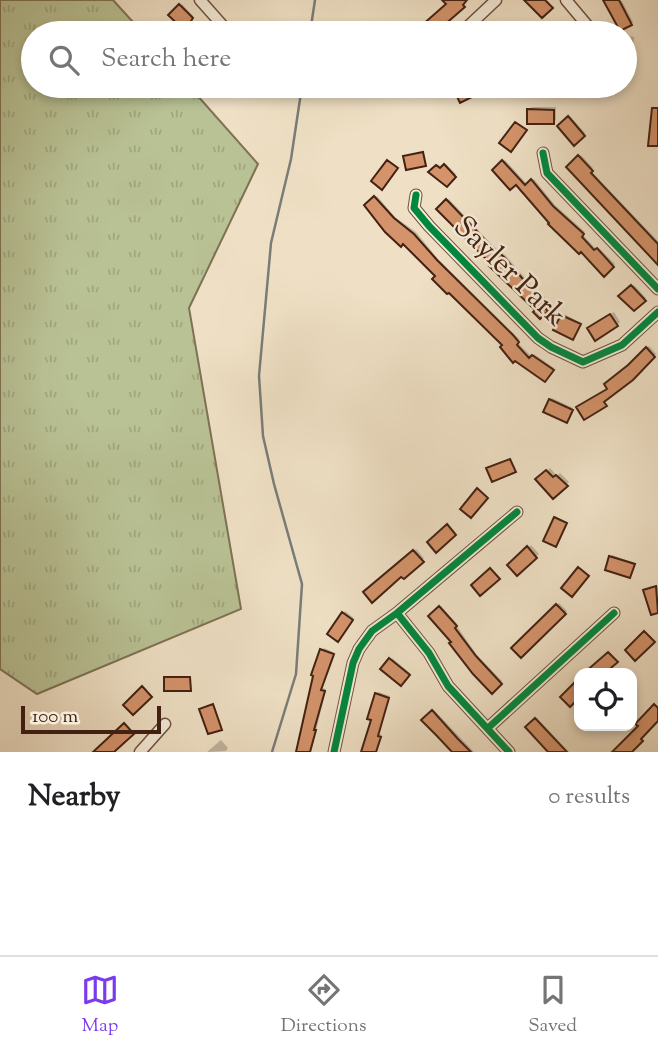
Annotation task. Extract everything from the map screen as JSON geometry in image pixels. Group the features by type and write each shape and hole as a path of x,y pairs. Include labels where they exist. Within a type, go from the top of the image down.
{"street":[{"path":"200,0 219,21"},
{"path":"474,21 496,0"},
{"path":"566,0 584,21"},
{"path":"543,153 547,173 658,289"},
{"name":"Sayler Park","path":"416,195 414,208 511,310 551,347 583,362 622,345 658,312"},
{"path":"334,752 350,675 359,649 372,631 517,512"},
{"path":"488,728 614,612"},
{"path":"397,613 429,653 448,686 509,752"},
{"path":"140,752 165,724"}],"green space":[{"path":"0,0 113,0 132,21 21,21 21,98 200,98 258,164 189,308 241,609 37,694 0,669"}],"building":[{"path":"442,0 467,0 463,5 465,7 449,21 427,21 446,4"},
{"path":"524,0 545,0 553,8 542,18"},
{"path":"603,0 619,0 630,21 615,21"},
{"path":"179,4 193,18 191,21 174,21 168,15"},
{"path":"458,98 470,98 460,103"},
{"path":"652,108 658,108 658,146 648,146"},
{"path":"527,109 554,110 554,124 527,124"},
{"path":"568,116 585,136 574,146 557,126"},
{"path":"515,122 527,130 511,152 499,143"},
{"path":"423,152 426,166 406,170 403,156"},
{"path":"578,155 593,171 591,173 658,244 658,265 566,167"},
{"path":"387,160 398,168 382,190 371,181"},
{"path":"502,160 525,185 531,179 553,206 584,234 582,237 594,250 597,248 614,267 604,277 581,252 579,254 548,224 516,185 510,190 492,170"},
{"path":"444,164 456,177 447,187 428,172 436,165 440,168"},
{"path":"374,196 513,335 519,342 517,345 529,358 532,355 554,370 545,382 515,361 513,363 500,347 502,345 432,279 435,276 403,244 401,247 385,232 364,205"},
{"path":"446,199 504,257 534,292 548,303 544,307 548,311 540,319 533,312 535,310 436,209"},
{"path":"631,285 646,301 634,311 618,296"},
{"path":"610,314 618,326 595,341 587,328"},
{"path":"561,315 581,324 573,340 553,330"},
{"path":"646,347 655,357 633,380 604,402 607,406 584,420 576,407 607,389 604,384"},
{"path":"549,399 573,410 567,423 543,412"},
{"path":"510,459 516,472 492,482 486,468"},
{"path":"546,470 568,486 553,499 535,479"},
{"path":"477,488 488,498 471,518 460,509"},
{"path":"554,517 567,523 556,547 543,541"},
{"path":"447,524 456,535 436,553 427,542"},
{"path":"527,546 537,558 517,576 507,565"},
{"path":"413,550 424,562 404,579 401,577 372,603 363,592"},
{"path":"609,556 635,564 630,578 605,570"},
{"path":"578,567 589,576 572,597 561,588"},
{"path":"490,568 500,579 480,596 471,585"},
{"path":"656,586 658,613 651,615 643,590"},
{"path":"556,604 566,614 521,658 511,648"},
{"path":"439,606 457,626 455,628 476,656 502,684 492,694 428,616"},
{"path":"342,612 353,620 338,642 327,634"},
{"path":"644,631 655,642 635,661 625,650"},
{"path":"320,649 334,654 321,690 325,691 310,752 296,752 313,676 311,675"},
{"path":"608,652 618,662 611,668 590,668"},
{"path":"389,658 410,675 401,686 380,669"},
{"path":"164,677 190,677 191,691 164,691"},
{"path":"574,683 574,703 570,707 560,697"},
{"path":"142,686 152,697 133,715 123,705"},
{"path":"375,693 389,698 378,736 381,737 376,752 361,752 371,720 367,719"},
{"path":"213,704 222,730 208,734 199,709"},
{"path":"654,704 658,708 658,721 632,752 612,752 633,731 637,731 637,722"},
{"path":"432,710 471,752 452,752 421,720"},
{"path":"535,718 567,752 548,752 525,727"},
{"path":"124,723 134,734 114,752 93,752"}],"waterway":[{"path":"312,21 315,0"},
{"path":"272,752 296,674 302,584 263,436 259,376 271,243 291,159 300,98"}],"cycle path":[{"path":"543,153 547,173 658,289"},
{"path":"416,195 414,208 429,226 538,338 551,347 583,362 622,345 658,312"},
{"path":"334,752 353,663 372,631 517,512"},
{"path":"397,613 429,653 448,686 509,752"},
{"path":"488,728 614,613"}]}
